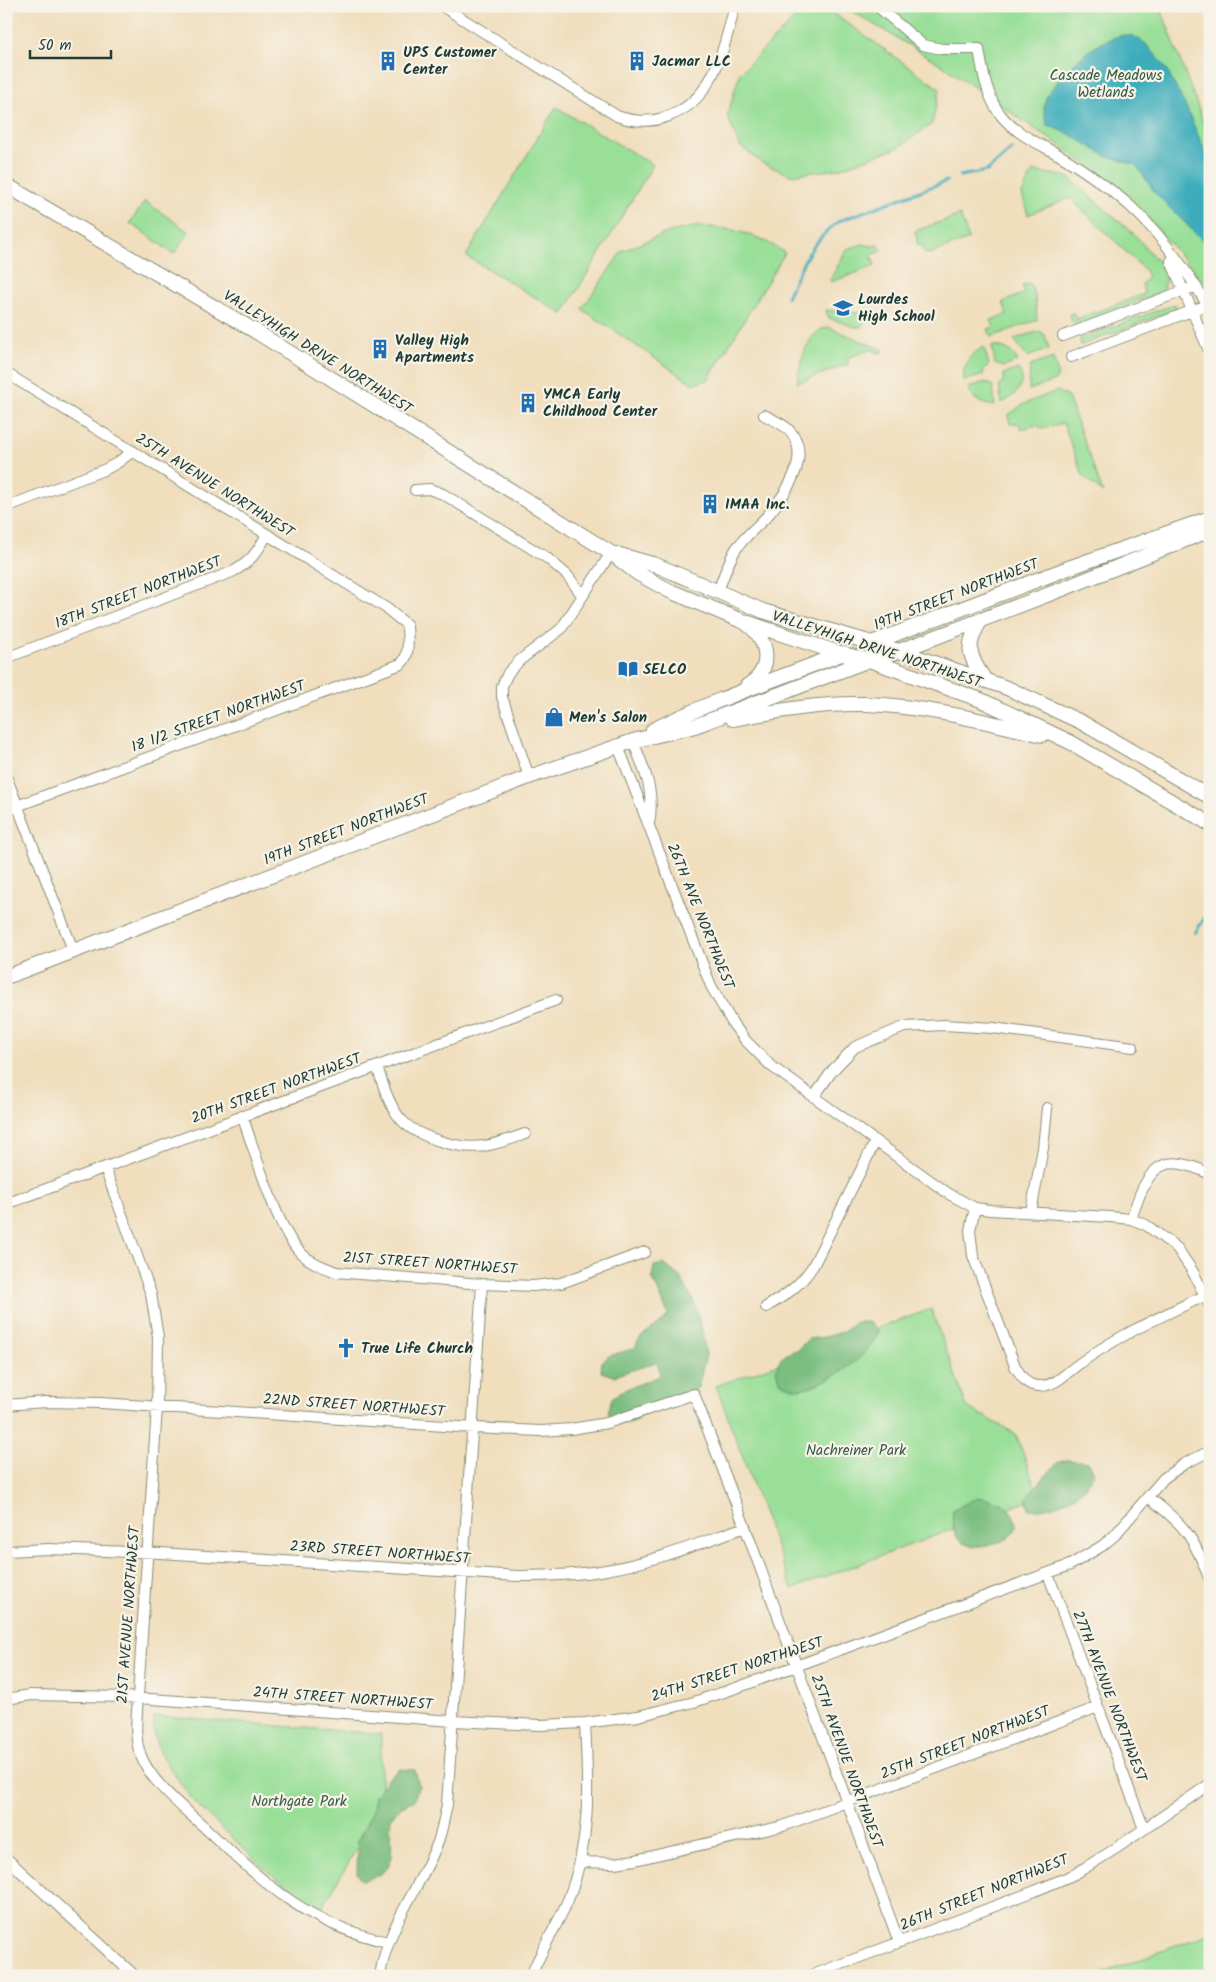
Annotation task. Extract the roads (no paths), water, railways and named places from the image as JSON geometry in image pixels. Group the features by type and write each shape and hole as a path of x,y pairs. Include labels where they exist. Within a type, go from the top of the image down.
{"main road":[{"name":"VALLEYHIGH DRIVE NORTHWEST","path":"6,185 255,330 611,553 637,573 670,591 742,621 842,654 870,660 981,700 1070,742 1210,824"},
{"name":"19TH STREET NORTHWEST","path":"633,741 686,714 730,695 1071,567 1210,518"},
{"name":"19TH STREET NORTHWEST","path":"6,977 529,777 633,741 695,726 981,620 1210,530"},
{"name":"VALLEYHIGH DRIVE NORTHWEST","path":"611,553 656,565 763,611 899,651 985,680 1040,702 1081,722 1210,797"},
{"path":"981,620 970,640 970,653 977,669 985,680"},
{"path":"730,695 758,679 766,660 765,649 761,639 754,630 742,621"},
{"path":"695,726 786,709 865,704 907,707 964,717 1070,742"},
{"name":"19TH STREET NORTHWEST","path":"6,969 73,950"}],"street":[{"path":"442,6 617,116 639,122 674,115 691,105 708,86 722,53 735,6"},
{"path":"877,6 923,45 942,50 979,49 984,76 999,113 1017,132 1066,159 1130,207 1156,234 1196,286 1209,307 1071,356"},
{"path":"1156,234 1176,270 1210,354"},
{"path":"1063,336 1196,286"},
{"name":"25TH AVENUE NORTHWEST","path":"6,372 386,608 407,625"},
{"path":"718,592 737,548 769,514 785,492 797,469 798,449 794,438 788,429 764,415"},
{"path":"6,507 106,469 133,451"},
{"path":"415,490 429,489 443,494 546,558 566,574 582,595"},
{"name":"18TH STREET NORTHWEST","path":"6,658 245,566 255,556 267,535"},
{"path":"529,777 502,697 502,686 508,673 520,660 561,629 611,553"},
{"name":"18 1/2 STREET NORTHWEST","path":"6,810 400,664 406,660 407,625"},
{"name":"26TH AVE NORTHWEST","path":"633,741 649,785 652,806 649,825"},
{"name":"26TH AVE NORTHWEST","path":"618,746 711,986 721,1006 746,1041 767,1062 875,1142 949,1194 975,1208"},
{"path":"6,776 73,950"},
{"name":"20TH STREET NORTHWEST","path":"6,1204 556,1000"},
{"path":"814,1097 832,1071 855,1047 904,1027 944,1025 1021,1031 1133,1047"},
{"path":"377,1067 390,1101 400,1118 406,1124 426,1136 460,1145 476,1146 500,1142 524,1134"},
{"path":"1031,1212 1043,1148 1047,1108"},
{"name":"21ST STREET NORTHWEST","path":"242,1116 278,1215 294,1245 303,1256 336,1272 482,1284 548,1286 645,1252"},
{"path":"766,1308 799,1285 813,1266 875,1142"},
{"path":"1131,1219 1142,1187 1154,1170 1161,1166 1178,1162 1193,1166 1210,1174"},
{"name":"21ST AVENUE NORTHWEST","path":"105,1168 154,1309 158,1338 157,1408 136,1735 141,1757 155,1778 184,1808 262,1880 292,1903 344,1930 388,1942"},
{"path":"1204,1296 1105,1345 1059,1379 1041,1386 1032,1386 1024,1380 1015,1366 973,1256 970,1230 975,1208 1131,1219 1146,1225 1177,1248 1193,1272 1210,1306"},
{"path":"380,1976 388,1942 397,1919 428,1862 441,1833 447,1805 474,1428 482,1284"},
{"name":"25TH AVENUE NORTHWEST","path":"694,1394 797,1666 898,1942"},
{"name":"22ND STREET NORTHWEST","path":"6,1405 66,1402 542,1431 571,1429 624,1418 694,1394"},
{"name":"24TH STREET NORTHWEST","path":"6,1700 41,1695 138,1698 511,1724 585,1723 638,1716 687,1704 797,1666 1070,1565 1102,1546 1119,1531 1164,1478 1174,1470 1210,1451"},
{"path":"1148,1497 1176,1518 1186,1530 1198,1550 1210,1580"},
{"name":"23RD STREET NORTHWEST","path":"6,1551 48,1549 147,1553 534,1576 582,1574 607,1570 661,1556 745,1527"},
{"name":"27TH AVENUE NORTHWEST","path":"1048,1574 1144,1829"},
{"name":"25TH STREET NORTHWEST","path":"580,1862 615,1863 635,1860 758,1833 846,1803 1098,1707"},
{"path":"531,1976 568,1900 580,1862 588,1806 585,1723"},
{"name":"26TH STREET NORTHWEST","path":"810,1976 1058,1881 1096,1862 1210,1784"},
{"path":"6,1858 135,1976"}],"water":[{"path":"1123,35 1133,36 1145,43 1164,65 1186,107 1210,163 1210,248 1156,194 1136,165 1106,156 1069,134 1047,125 1044,105 1048,93 1084,54 1112,38"}],"waterway":[{"path":"960,176 987,171 1012,149"},
{"path":"787,297 813,247 839,221 947,181"},
{"path":"1195,933 1206,916 1210,903"}],"place":[{"name":"UPS Customer Center","path":"388,61"},
{"name":"Jacmar LLC","path":"637,61"},
{"name":"Lourdes High School","path":"843,308"},
{"name":"Valley High Apartments","path":"380,349"},
{"name":"YMCA Early Childhood Center","path":"528,403"},
{"name":"IMAA Inc.","path":"710,504"},
{"name":"SELCO","path":"628,669"},
{"name":"Men's Salon","path":"554,717"},
{"name":"True Life Church","path":"346,1348"}],"park label":[{"name":"Cascade Meadows Wetlands","path":"1106,84"},
{"name":"Nachreiner Park","path":"856,1450"},
{"name":"Northgate Park","path":"299,1801"}]}
